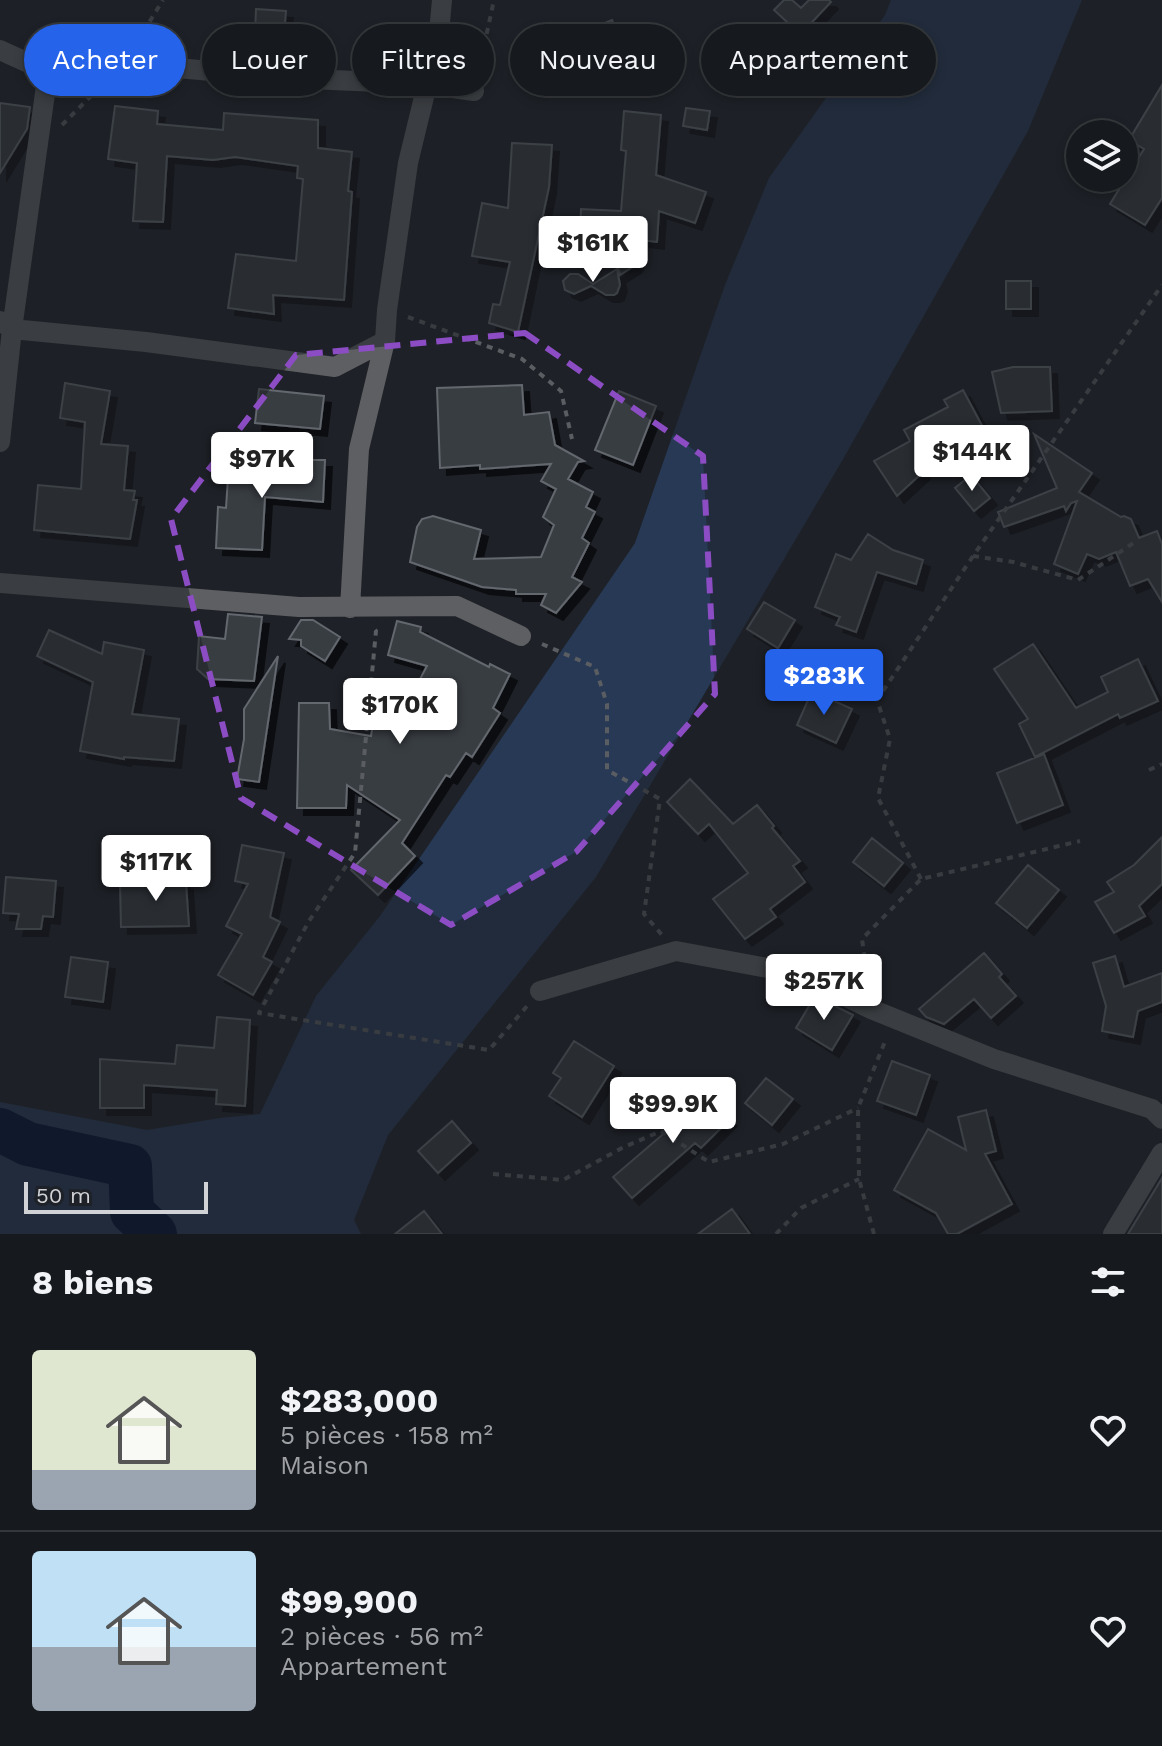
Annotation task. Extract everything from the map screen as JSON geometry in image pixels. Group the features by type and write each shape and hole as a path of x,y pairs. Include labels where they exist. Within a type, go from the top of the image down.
{"street":[{"path":"440,24 442,0"},
{"path":"0,50 24,61"},
{"path":"186,69 352,81"},
{"path":"0,442 6,325 44,96"},
{"path":"350,608 359,449 385,341 408,163 424,96"},
{"path":"6,325 335,367 385,341"},
{"path":"0,583 299,607 457,606 521,636"},
{"path":"540,991 676,951 800,974 871,1009 994,1059 1152,1109 1162,1119"},
{"path":"1113,1234 1162,1153"}],"path":[{"path":"489,24 494,0"},
{"path":"921,879 878,798 890,739 877,700 1162,285"},
{"path":"387,310 522,359 561,391 572,439"},
{"path":"973,556 1013,562 1078,580 1138,540"},
{"path":"350,608 376,631 355,853 309,921 259,1013 489,1050 540,991"},
{"path":"521,636 595,667 607,704 607,770 660,799 644,914 676,951"},
{"path":"1149,770 1162,764"},
{"path":"871,1009 862,939 921,879 1080,841"},
{"path":"874,1234 859,1179 858,1108 895,1018"},
{"path":"493,1174 563,1180 661,1131 709,1162 783,1144 858,1108"},
{"path":"776,1234 801,1208 859,1179"}],"highlighted area":[{"path":"525,333 703,456 715,694 576,852 451,925 241,798 171,519 296,355"}],"shaded area":[{"path":"891,0 1082,0 1028,131 842,461 596,877 388,1135 354,1220 361,1234 0,1234 0,1102 147,1130 260,1114 316,996 380,916 635,543 725,285 769,178 827,96 936,96 936,24 879,24"}],"building":[{"path":"784,0 792,0 801,8 809,0 831,2 810,24 785,24 787,22 774,10"},
{"path":"256,9 286,11 285,24 255,24"},
{"path":"1162,85 1162,198 1145,225 1110,204 1117,192 1138,192 1138,159 1144,149 1138,145 1138,125"},
{"path":"0,103 30,107 27,129 0,173"},
{"path":"115,106 158,111 157,124 223,130 224,113 318,120 318,148 352,152 344,300 273,295 274,314 228,308 236,254 296,261 303,179 297,178 298,166 235,157 213,160 167,156 163,222 133,221 137,163 108,159"},
{"path":"686,108 710,111 707,130 683,126"},
{"path":"624,111 661,115 656,175 706,192 695,223 659,211 657,242 641,240 636,263 620,275 616,259 622,235 580,232 581,209 621,211 626,151 621,150"},
{"path":"512,143 552,145 549,187 518,332 489,323 493,304 500,305 510,262 472,256 482,203 508,208"},
{"path":"617,269 620,285 614,295 606,295 591,286 574,294 565,290 563,281 570,274 578,274 593,284"},
{"path":"1006,281 1031,281 1031,309 1006,309"},
{"path":"1013,367 1050,367 1052,411 1001,413 992,372"},
{"path":"65,383 110,391 101,444 128,446 124,490 135,491 133,500 137,500 130,539 34,530 38,485 81,489 85,422 60,418"},
{"path":"522,385 524,415 549,412 555,445 584,461 578,462 568,479 593,492 586,507 595,512 582,538 589,543 572,577 582,582 556,613 541,605 546,594 516,594 516,590 482,587 410,562 417,527 422,519 433,516 481,530 474,559 541,557 554,525 543,517 556,489 541,481 551,464 480,469 480,465 440,468 437,388"},
{"path":"259,389 324,396 320,429 255,423"},
{"path":"963,390 995,450 975,460 964,438 917,463 923,472 897,496 874,461 910,441 904,430 948,407 944,400"},
{"path":"619,391 656,406 633,465 595,450"},
{"path":"1034,434 1092,473 1079,492 1121,517 1131,519 1139,538 1157,531 1162,544 1162,602 1148,579 1130,586 1116,552 1099,559 1087,554 1078,574 1054,564 1077,501 1071,503 1066,511 1064,506 1004,527 998,512 1057,488"},
{"path":"306,460 325,460 323,502 265,497 262,550 216,548 218,507 226,508 229,463 306,471"},
{"path":"971,475 990,498 974,511 955,488"},
{"path":"868,534 893,550 923,560 916,584 877,572 856,632 836,625 840,617 815,607 836,554 851,560"},
{"path":"764,602 795,620 778,648 747,629"},
{"path":"228,614 262,617 254,681 208,679 197,669 199,636 225,639"},
{"path":"301,620 313,620 340,637 325,661 301,646 301,640 289,639"},
{"path":"397,621 421,627 420,632 489,667 490,664 510,674 493,708 500,713 472,757 466,753 450,777 446,775 402,843 415,856 378,895 351,870 400,820 347,785 346,808 297,808 299,703 329,703 330,729 371,736 375,711 401,715 427,666 388,655"},
{"path":"49,630 102,654 104,642 144,650 132,714 179,719 174,761 124,759 80,751 93,682 37,656"},
{"path":"1033,644 1076,708 1108,692 1101,677 1138,659 1158,701 1120,718 1118,714 1035,757 1019,724 1028,719 994,669"},
{"path":"278,656 259,782 237,779 244,739 244,709"},
{"path":"812,691 852,709 836,743 797,725"},
{"path":"1044,754 1063,805 1017,823 997,773"},
{"path":"690,779 733,824 757,805 800,861 793,866 805,882 770,909 776,917 745,939 713,899 748,873 709,824 698,834 667,802"},
{"path":"1162,837 1162,884 1139,906 1145,916 1114,933 1095,902 1114,892 1107,882 1134,865"},
{"path":"872,838 903,863 884,886 853,862"},
{"path":"242,845 284,853 270,917 280,922 263,957 272,962 253,995 218,975 242,934 226,926 248,884 235,881"},
{"path":"1028,865 1059,890 1027,928 996,903"},
{"path":"154,873 183,873 189,926 121,927 120,885 154,884"},
{"path":"6,877 56,881 53,917 43,916 41,929 16,929 19,914 3,913"},
{"path":"984,953 1016,996 991,1018 974,999 944,1024 926,1017 919,1009"},
{"path":"1115,956 1124,987 1162,973 1162,1002 1138,1011 1133,1037 1102,1031 1106,1006 1093,963"},
{"path":"71,957 108,962 103,1002 65,997"},
{"path":"815,996 853,1015 832,1050 796,1028"},
{"path":"217,1017 250,1020 245,1106 216,1104 217,1090 144,1085 144,1108 100,1108 100,1059 175,1064 177,1045 214,1048"},
{"path":"574,1041 614,1066 582,1117 549,1096 561,1078 553,1073"},
{"path":"892,1061 930,1075 916,1115 877,1101"},
{"path":"766,1078 793,1099 772,1125 745,1103"},
{"path":"702,1093 730,1119 701,1148 695,1143 632,1198 613,1177 675,1124"},
{"path":"986,1110 996,1151 985,1154 1012,1204 957,1234 948,1234 936,1213 894,1190 928,1129 966,1150 958,1117"},
{"path":"452,1121 471,1143 438,1173 418,1151"},
{"path":"1162,1178 1162,1234 1128,1234"},
{"path":"732,1209 750,1234 698,1234"},
{"path":"424,1211 442,1234 395,1234"}],"waterway":[{"path":"0,1130 28,1144 130,1166 132,1212 155,1234"}]}
